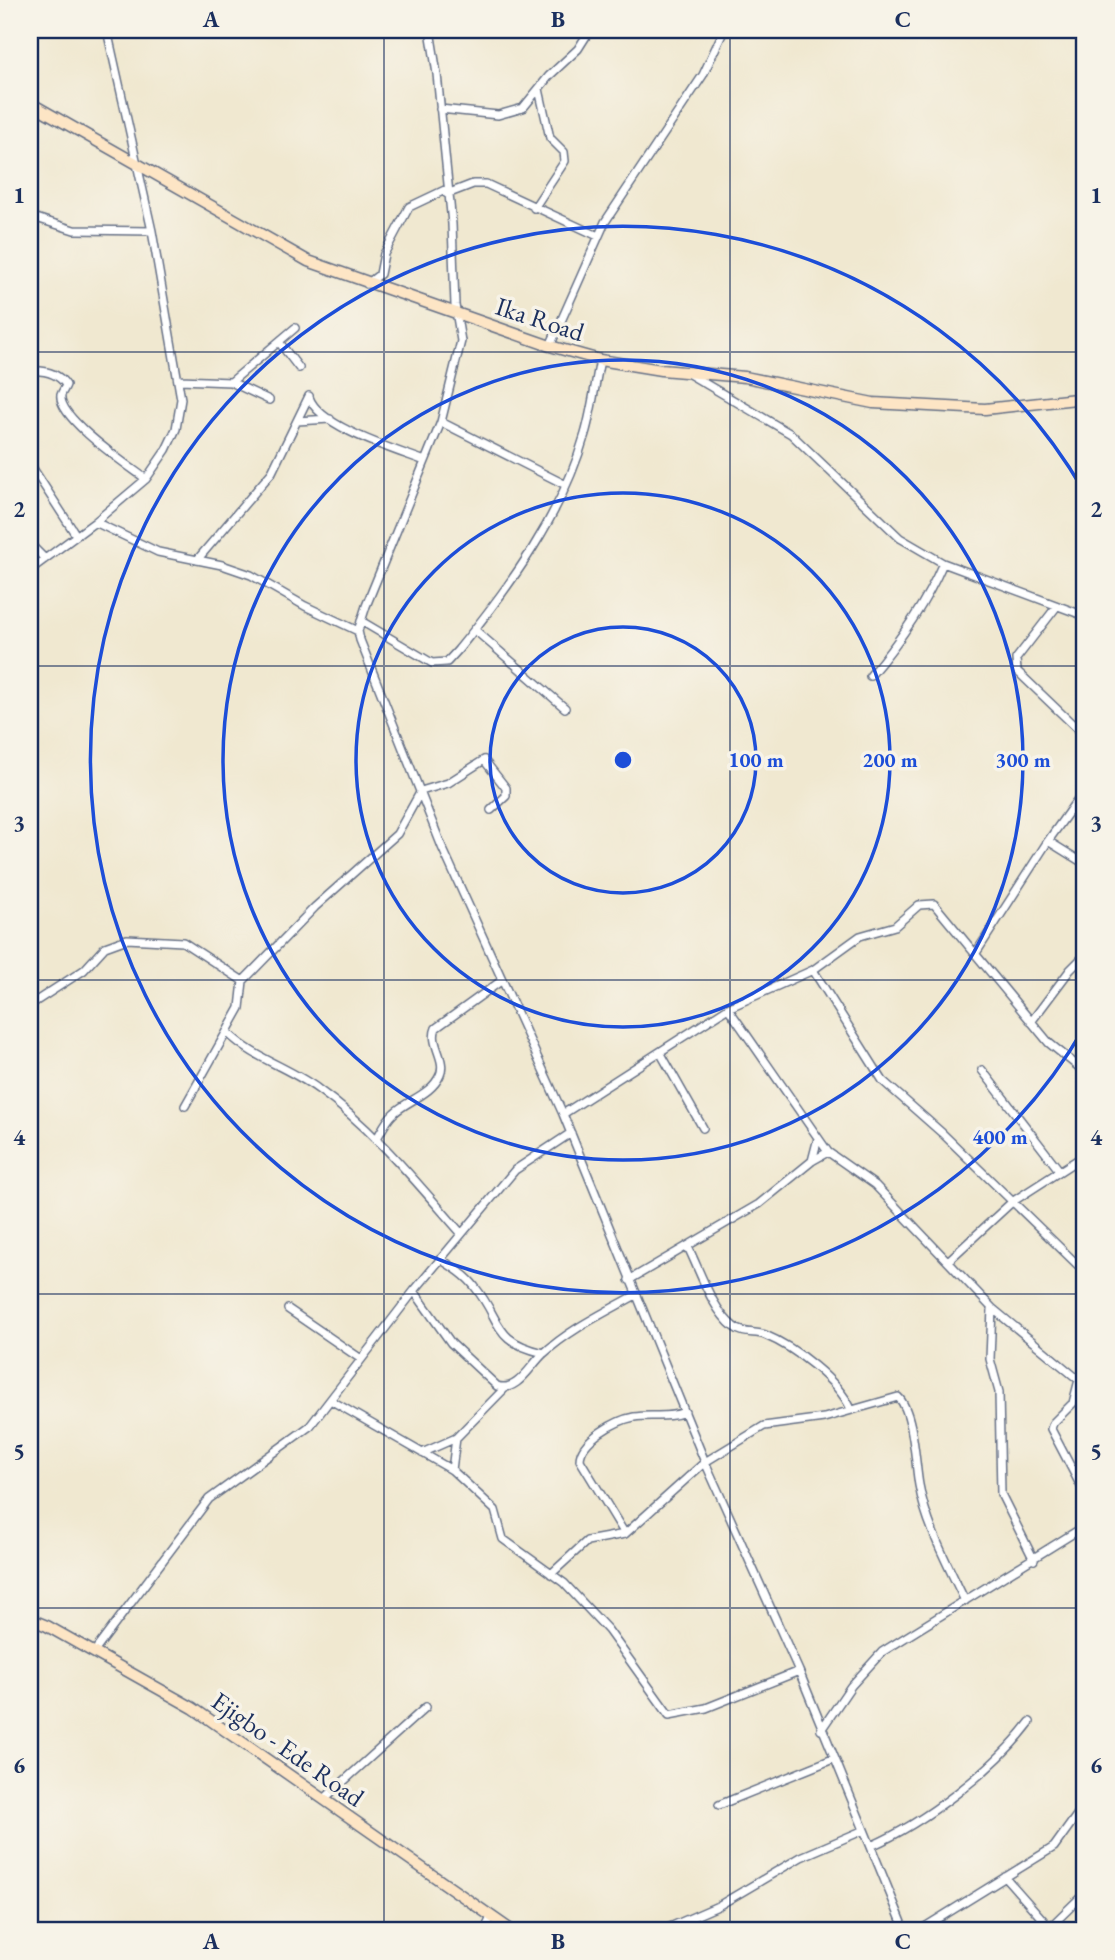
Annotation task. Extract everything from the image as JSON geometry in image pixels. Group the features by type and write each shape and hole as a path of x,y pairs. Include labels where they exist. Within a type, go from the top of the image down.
{"street":[{"path":"30,570 95,522 146,479 166,450 176,429 181,399 180,380 152,231 135,165 107,30"},
{"path":"430,30 461,341 441,422 358,631 442,847 572,1133 629,1280 705,1462 799,1671 905,1930"},
{"path":"550,346 597,236 702,75 724,30"},
{"path":"440,110 483,115 512,113 523,108 555,69 578,50 586,31"},
{"path":"534,208 565,161 564,152 550,138 538,89"},
{"name":"Ika Road","path":"30,103 261,237 308,261 366,284 550,346 600,360 755,378 873,403 985,409 1085,398"},
{"path":"366,284 380,274 384,254 409,207 479,183 597,236"},
{"path":"30,216 74,230 152,231"},
{"path":"231,382 295,328"},
{"path":"279,342 299,368"},
{"path":"361,621 432,663 447,662 520,571 566,485 586,431 600,360"},
{"path":"30,371 43,371 62,378 66,385 61,394 62,403 78,423 146,479"},
{"path":"682,371 791,434 900,538 943,563 1085,616"},
{"path":"180,380 231,382 269,400"},
{"path":"197,560 272,472 309,396 312,406 351,432 425,461"},
{"path":"298,421 331,419"},
{"path":"441,422 566,485"},
{"path":"30,464 76,535"},
{"path":"95,522 158,552 251,575 305,606 358,631"},
{"path":"30,544 45,559"},
{"path":"870,676 912,620 943,563"},
{"path":"1057,606 1016,659 1015,665 1017,671 1085,736"},
{"path":"475,630 565,708"},
{"path":"186,1106 240,1008 243,981 314,907 397,834 421,791 448,783 484,760 506,788 506,796 491,810"},
{"path":"976,953 1085,789"},
{"path":"1048,841 1085,864"},
{"path":"563,1114 728,1008 813,970 852,941 895,926 926,902 934,904 1049,1043 1085,1072"},
{"path":"30,1005 84,970 105,947 127,939 183,942 243,981"},
{"path":"1031,1022 1070,970 1085,956"},
{"path":"813,970 883,1081 1085,1272"},
{"path":"376,1140 391,1116 433,1086 441,1072 442,1065 434,1042 436,1028 501,981"},
{"path":"728,1008 828,1152 875,1185 992,1308 1082,1383 1073,1403 1053,1423 1051,1429 1085,1494"},
{"path":"228,1033 239,1045 318,1088 376,1140 461,1233"},
{"path":"660,1052 703,1128"},
{"path":"982,1070 1059,1170"},
{"path":"94,1652 209,1499 310,1426 332,1401 414,1291 514,1170 533,1155 572,1133"},
{"path":"812,1161 818,1138"},
{"path":"629,1280 773,1194 812,1161 828,1152"},
{"path":"948,1261 1012,1202 1085,1155"},
{"path":"688,1247 728,1322 741,1332 765,1335 808,1363 836,1384 851,1409"},
{"path":"440,1259 476,1287 498,1326 512,1343 544,1353"},
{"path":"414,1291 451,1343 498,1386 505,1388 513,1386 544,1353 568,1334 636,1295"},
{"path":"992,1308 990,1359 999,1392 1001,1494 1034,1559"},
{"path":"288,1309 361,1359"},
{"path":"422,1453 456,1438 505,1388"},
{"path":"551,1574 587,1541 625,1534 705,1462 764,1426 824,1418 891,1397 902,1401 910,1423 922,1496 965,1601"},
{"path":"332,1401 452,1470 495,1510 503,1539 574,1593 608,1630 669,1715 706,1708 799,1671"},
{"path":"625,1534 580,1460 582,1449 588,1442 626,1419 673,1417 685,1412"},
{"path":"452,1470 456,1438"},
{"path":"821,1730 851,1686 882,1652 1085,1525"},
{"name":"Ejigbo - Ede Road","path":"30,1619 193,1708 511,1930"},
{"path":"324,1799 426,1707"},
{"path":"871,1846 914,1826 929,1811 988,1769 1030,1722"},
{"path":"719,1805 833,1759"},
{"path":"920,1930 1054,1847 1064,1837 1085,1804"},
{"path":"663,1930 718,1906 801,1857 864,1830"},
{"path":"1005,1877 1050,1929 1085,1894"},
{"path":"485,1930 491,1917"}]}
